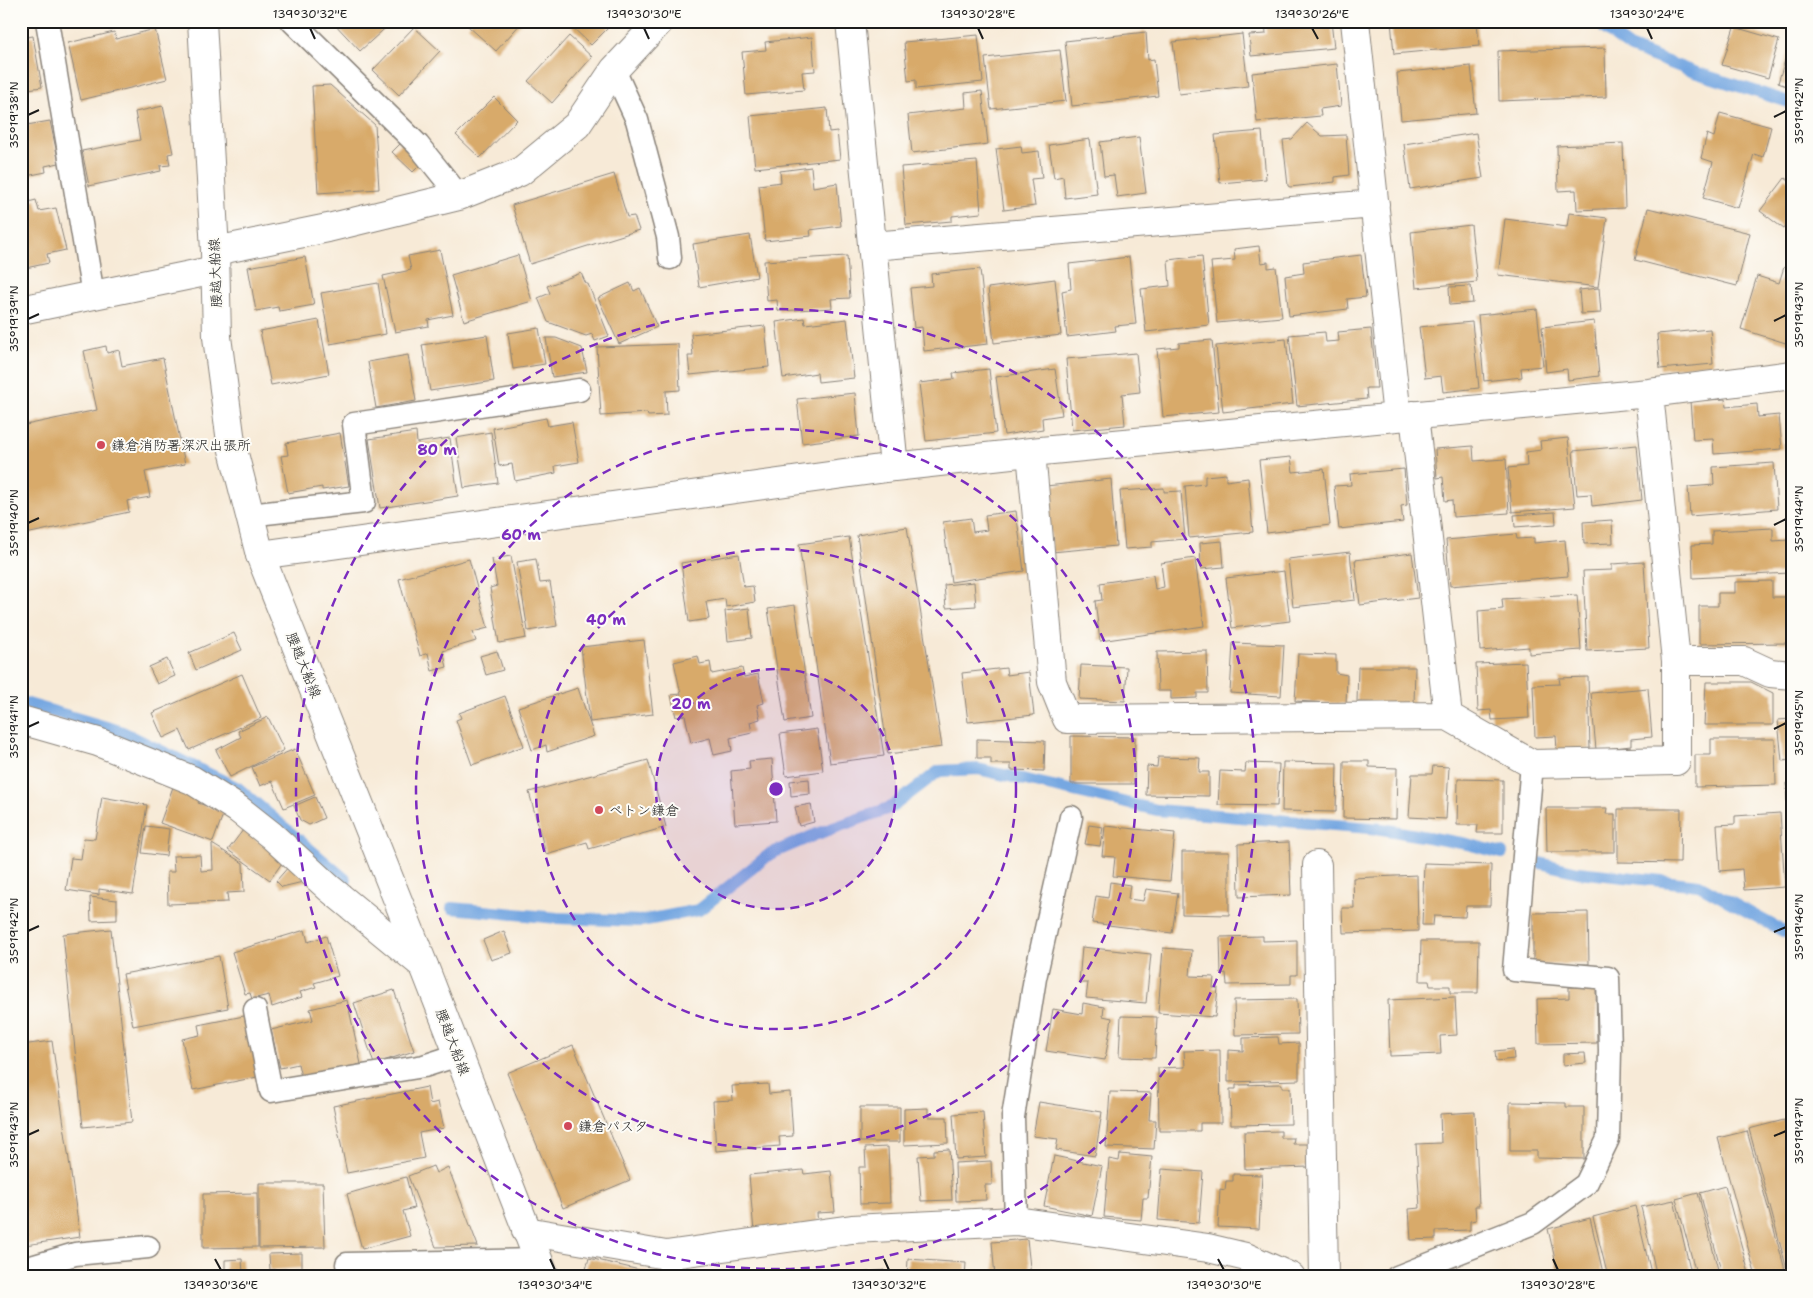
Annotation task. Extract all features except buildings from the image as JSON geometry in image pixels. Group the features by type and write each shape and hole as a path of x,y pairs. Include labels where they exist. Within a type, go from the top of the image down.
{"street":[{"name":"腰越大船線","path":"202,21 215,261 217,337 231,442 248,515 260,555 424,966 541,1269"},
{"path":"21,310 93,296 328,228 459,196 520,172 577,125 614,70 660,21"},
{"path":"850,21 894,467"},
{"path":"1355,21 1375,204 1448,716"},
{"path":"872,246 1375,204"},
{"path":"260,555 894,467 1649,393 1792,375"},
{"path":"1032,452 1052,682 1067,720 1448,716 1532,764 1676,760 1676,661 1649,393"},
{"path":"1676,661 1744,661 1770,672 1792,675"},
{"path":"21,720 98,742 192,780 238,809 272,835 329,888 424,966"},
{"path":"1317,865 1324,1277"},
{"path":"526,1231 670,1266 852,1229 1016,1221 1208,1248 1246,1257 1291,1277"}],"lane":[{"path":"47,21 93,296"},
{"path":"292,21 418,145 459,196"},
{"path":"614,70 637,120 668,237 670,258"},
{"path":"248,515 364,502 354,424 579,390"},
{"path":"1397,1277 1533,1223 1586,1184 1608,1139 1610,1050 1608,978 1514,970 1532,764"},
{"path":"1016,1221 1012,1117 1035,978 1071,817"},
{"path":"256,1010 271,1091 424,1066 458,1056"},
{"path":"21,1270 75,1254 148,1247"},
{"path":"347,1264 541,1269"}],"waterway":[{"path":"1601,21 1605,29 1631,48 1691,71 1792,103"},
{"path":"21,702 120,731 238,788 346,880"},
{"path":"452,908 557,918 641,921 699,910 770,854 817,834 892,807 939,771 978,769 1157,810 1382,829 1467,844 1502,853"},
{"path":"1540,863 1578,872 1699,885 1792,936"}],"place":[{"name":"鎌倉消防署深沢出張所","path":"101,445"},
{"name":"ペトン鎌倉","path":"599,810"},
{"name":"鎌倉パスタ","path":"568,1126"}]}
